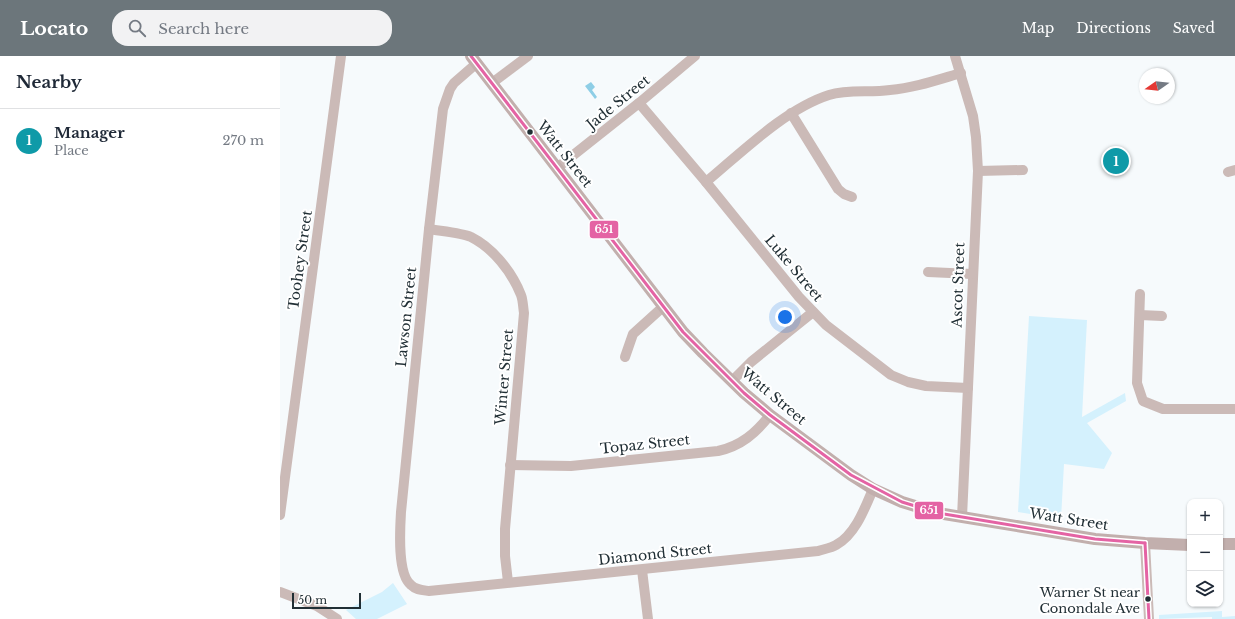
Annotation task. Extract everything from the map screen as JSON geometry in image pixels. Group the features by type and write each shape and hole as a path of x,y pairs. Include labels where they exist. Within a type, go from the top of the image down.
{"main road":[{"name":"Watt Street","path":"474,60 683,332 732,381 770,415 835,464 873,489 902,502 918,507 962,517 1095,539 1144,544 1187,545"},
{"path":"1223,544 1235,544"}],"street":[{"name":"Toohey Street","path":"280,515 341,56"},
{"path":"492,83 528,56"},
{"name":"Jade Street","path":"557,168 639,103 695,56"},
{"name":"Ascot Street","path":"955,56 973,116 978,171 972,274 962,517"},
{"name":"Lawson Street","path":"409,584 404,573 399,544 401,512 429,229 444,105 454,82 474,60"},
{"path":"706,182 781,120 818,99 831,95 905,88 961,73"},
{"name":"Luke Street","path":"639,103 813,312 826,325 891,375 908,382 926,386 968,388"},
{"path":"792,113 838,189 844,194 852,197"},
{"path":"978,171 1024,170"},
{"name":"Winter Street","path":"429,229 470,237 484,246 507,270 522,296 524,313 505,529 505,556 508,582"},
{"path":"928,272 972,274"},
{"path":"1140,294 1137,383 1143,401 1163,409 1235,409"},
{"path":"625,357 633,334 664,306"},
{"path":"732,381 751,362 813,312"},
{"path":"1140,315 1162,316"},
{"name":"Topaz Street","path":"510,465 571,466 718,451 728,449 749,438 770,415"},
{"name":"Diamond Street","path":"409,584 417,589 429,591 818,551 835,546 843,541 850,533 873,489"},
{"path":"1144,544 1149,619"},
{"path":"642,570 648,619"},
{"path":"280,592 317,606 338,619"}],"shaded area":[{"path":"1029,316 1087,320 1082,417 1125,393 1126,401 1087,423 1112,453 1104,469 1064,464 1061,519 1018,512"},
{"path":"393,583 407,604 377,619 356,619 346,610 382,592"},
{"path":"1222,611 1222,617 1235,616 1235,619 1212,619 1212,617 1159,619 1159,615"}],"water":[{"path":"591,82 595,87 592,90 597,97 595,99 585,86"}],"transit line":[{"name":"651","path":"471,56 683,332 744,393 770,415 851,475 902,502 938,513 1095,539 1145,543"},
{"name":"651","path":"1145,543 1149,619"}],"place":[{"name":"Manager","path":"1116,161"},
{"name":"Warner St near Conondale Ave","path":"1148,599"}]}
